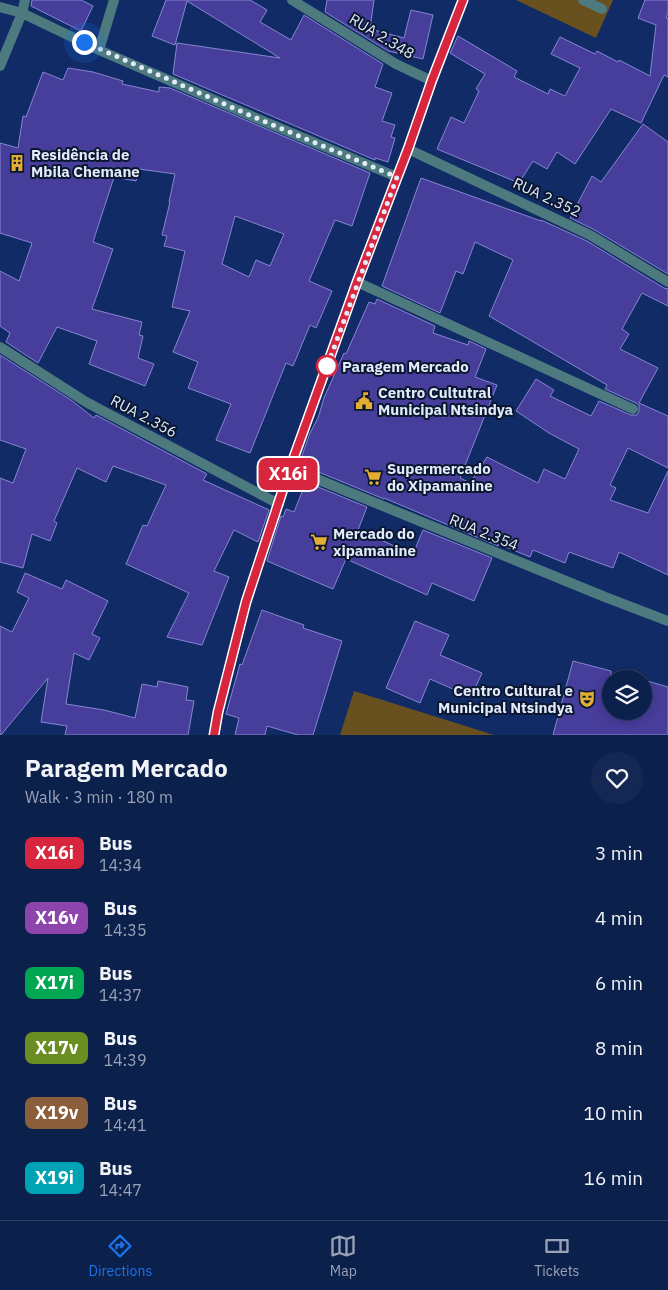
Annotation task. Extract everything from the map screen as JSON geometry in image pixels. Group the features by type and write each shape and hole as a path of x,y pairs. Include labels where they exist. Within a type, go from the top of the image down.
{"street":[{"path":"0,66 22,13 25,0"},
{"path":"99,50 114,0"},
{"name":"RUA 2.348","path":"292,0 396,64 432,80"},
{"path":"214,735 246,602 290,468 357,282 463,0"},
{"path":"583,0 602,9"},
{"path":"0,7 22,13 99,50 397,177"},
{"name":"RUA 2.352","path":"408,149 590,235 668,282"},
{"path":"357,282 633,409"},
{"name":"RUA 2.356","path":"0,347 86,402 279,504"},
{"name":"RUA 2.354","path":"290,468 596,594 668,621"}],"shaded area":[{"path":"516,0 613,0 596,38"},
{"path":"354,691 494,735 340,735"}],"building":[{"path":"32,0 81,0 93,6 81,31 31,6"},
{"path":"166,0 250,0 267,10 260,22 291,40 304,15 383,64 375,87 392,93 382,121 395,125 391,137 395,138 388,162 375,158 375,160 173,74 177,43 280,58 187,1 175,45 152,36"},
{"path":"327,0 374,0 370,29 404,38 411,10 433,15 423,59 388,51 325,12"},
{"path":"645,0 668,0 666,18 668,18 668,77 664,75 641,123 611,109 575,164 557,152 547,169 533,161 519,183 437,149 451,117 464,123 479,91 476,89 485,74 450,53 458,36 517,71 514,77 548,94 550,89 565,96 580,68 551,54 560,37 595,54 597,51 618,62 619,60 650,76 656,25 638,18"},
{"path":"68,68 93,72 123,81 122,84 159,92 159,87 170,88 370,173 352,226 335,220 309,281 332,291 316,328 310,325 293,366 286,363 250,453 216,440 231,404 188,388 198,362 173,352 190,311 172,307 185,251 164,246 167,236 162,235 175,174 139,169 136,181 114,177 93,242 113,249 92,309 142,322 139,335 143,336 138,358 154,364 145,386 89,364 97,341 57,327 38,363 6,342 10,333 0,326 0,271 19,281 32,243 0,233 0,143 18,148 23,116 26,117 43,72 63,80","holes":["235,216 284,234 270,266 256,260 249,277 222,264"]},
{"path":"643,124 668,142 668,274 593,229 570,218 592,176 601,182"},
{"path":"421,178 541,220 587,241 668,289 668,306 642,293 622,329 629,334 620,349 658,368 639,403 668,416 668,468 628,448 610,485 616,488 610,500 648,513 668,471 668,575 619,552 613,568 569,552 565,563 533,550 530,557 499,544 498,546 299,464 324,398 344,353 346,354 369,302 375,304 377,299 435,326 433,333 468,345 469,341 486,349 475,377 497,385 460,478 470,483 487,457 538,483 544,469 565,479 579,449 549,433 516,411 536,379 554,390 550,396 591,416 599,401 631,415 637,415 639,411 639,405 636,403 605,389 607,385 489,316 513,260 475,242 463,274 456,271 440,313 382,286"},
{"path":"0,355 71,400 94,418 96,415 207,474 203,480 269,510 258,542 234,530 214,571 229,577 202,645 167,637 189,593 126,564 143,525 147,526 166,485 113,466 106,482 77,468 54,521 57,523 50,541 32,534 23,568 0,562 0,478 13,483 26,449 0,440"},
{"path":"306,482 367,507 358,530 413,554 423,530 492,558 474,601 432,583 427,595 346,559 333,589 267,561 281,516 283,517 286,509 294,512"},
{"path":"25,573 62,589 66,580 108,601 92,634 100,638 89,660 74,653 66,704 104,710 135,718 142,684 157,687 158,681 188,687 186,700 194,701 188,735 65,735 67,726 41,722 48,678 0,735 0,626 12,632 29,598 17,592"},
{"path":"262,610 304,625 303,628 342,641 313,735 298,735 267,726 265,735 235,735 239,718 226,714 240,664 242,665"},
{"path":"415,621 449,635 440,655 482,673 471,697 430,679 420,703 386,688"},
{"name":"Centro Cultural e Municipal Ntsindya","path":"573,661 607,670 602,670 602,720 652,720 652,682 668,687 668,735 553,735"}],"bus line":[{"name":"X16i","path":"214,735 246,602 290,468 357,282 463,0"}],"place":[{"name":"Residência de Mbila Chemane","path":"17,163"},
{"name":"Paragem Mercado","path":"327,366"},
{"name":"Centro Cultutral Municipal Ntsindya","path":"364,401"},
{"name":"Supermercado do Xipamanine","path":"373,477"},
{"name":"Mercado do xipamanine","path":"319,542"},
{"name":"Centro Cultural e Municipal Ntsindya","path":"587,699"}],"route":[{"path":"84,42 256,118 397,177 324,375 327,366"}]}
